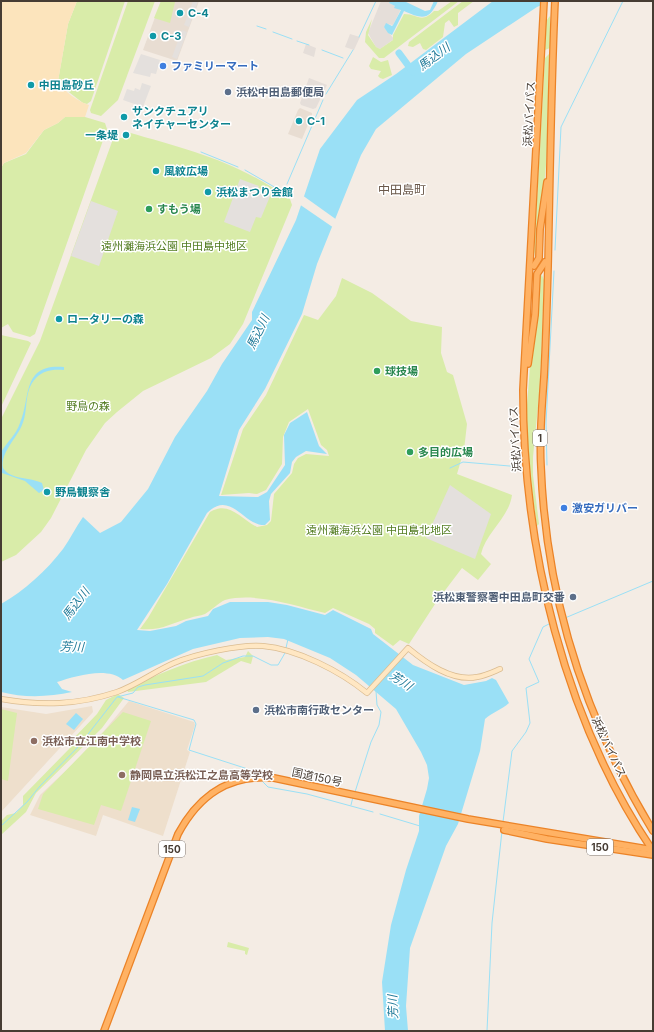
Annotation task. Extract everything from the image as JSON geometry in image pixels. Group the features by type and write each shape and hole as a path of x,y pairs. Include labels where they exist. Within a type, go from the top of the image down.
{"highway":[{"name":"浜松バイパス","path":"544,1 523,390 524,445 530,503 540,569 551,617 573,688 592,737 619,793 653,851"},
{"name":"浜松バイパス","path":"555,1 544,378 540,426 541,466 547,537 555,593 576,667 599,727 622,776 653,831"},
{"path":"534,266 539,258 540,229 550,158"},
{"path":"523,390 535,314 537,274 545,262"},
{"name":"国道150号","path":"104,1031 178,834 190,814 210,794 229,784 245,779 264,777 468,819 653,851"}],"main road":[{"path":"1,700 48,705 84,701 120,691 180,661 219,651 260,646 291,653 325,666 343,674 367,693 408,648 423,661 457,677 477,677 500,669"}],"shaded area":[{"path":"161,1 199,1 177,61 143,50"},
{"path":"193,1 198,1 189,27 184,25"},
{"path":"381,1 390,1 389,3 401,9 393,25 386,24 384,27 394,39 380,49 376,47 368,33"},
{"path":"182,30 187,32 177,59 172,57"},
{"path":"350,34 360,37 354,50 345,47"},
{"path":"306,44 316,48 314,57 303,53"},
{"path":"141,54 160,60 156,74 151,73 150,77 133,73"},
{"path":"309,78 327,85 316,108 313,109 301,105 300,103"},
{"path":"142,83 151,86 143,107 123,100 127,89 134,91 135,88 140,90"},
{"path":"300,108 312,113 302,139 288,134"},
{"path":"240,179 259,186 258,188 271,194 261,218 256,217 250,232 224,222"},
{"path":"91,201 118,211 99,266 71,256"},
{"path":"450,485 491,514 475,559 426,538"},
{"name":"静岡県立浜松江之島高等学校","path":"129,701 194,722 195,725 187,750 190,752 163,836 103,815 96,836 30,815 40,795 73,764 104,731"},
{"name":"浜松市立江南中学校","path":"92,706 93,712 1,812 1,707 46,714"}],"green space":[{"path":"77,1 125,1 91,101 87,104 83,103 61,86 58,81 68,24"},
{"path":"128,1 155,1 118,100 101,116 91,113 90,110"},
{"path":"161,1 175,2 170,23 154,18"},
{"path":"452,1 459,1 384,58 379,58 365,42 366,32 372,19 368,35 376,47 380,49 393,40 393,35 404,14 422,18 426,17"},
{"path":"463,1 474,1 458,13 458,25 454,27 449,20 445,23 443,37 426,50 423,49 420,43 413,47 408,46 409,42"},
{"path":"550,16 550,48 545,50 546,21"},
{"path":"549,54 547,155 537,258 534,251 545,58"},
{"path":"373,57 381,62 388,60 392,75 383,79 380,78 378,76 381,71 371,69 369,66"},
{"path":"65,117 85,117 105,123 107,129 35,334 30,337 13,332 8,324 1,328 1,168 4,163 26,154 44,130 58,123"},
{"name":"遠州灘海浜公園 中田島中地区","path":"127,132 192,151 231,166 270,186 290,199 292,205 243,324 230,344 211,358 143,391 105,423 86,450 51,518 41,532 16,555 1,562 1,419 40,341 113,139 122,138"},
{"path":"542,275 544,280 540,386 533,457 533,475 539,524 537,526 529,473 526,417 539,276"},
{"name":"遠州灘海浜公園 中田島北地区","path":"342,278 372,293 411,321 442,327 441,353 447,372 453,375 467,424 464,450 457,474 512,495 507,511 488,539 481,554 491,564 478,580 462,568 437,601 409,644 400,640 393,646 375,633 375,629 369,624 333,608 325,613 276,601 250,598 225,600 203,615 192,617 160,628 140,629 148,618 210,512 223,508 229,509 257,527 267,525 271,521 274,494 292,473 294,464 298,458 306,454 329,456 327,450 321,445 308,409 289,422 283,437 282,464 266,490 257,494 249,493 221,495 243,429 266,395 304,315 318,320 336,296"},
{"path":"1,335 31,343 1,407"},
{"path":"248,651 253,656 251,664 241,661 206,682 128,692 127,689 194,661 217,655 226,660 245,657"},
{"path":"118,694 124,698 102,728 36,793 26,812 1,835 1,821 7,815 16,813 23,805 23,796 70,748 73,739 97,714 106,700"},
{"path":"1,709 17,713 8,781 1,779"},
{"path":"123,712 151,721 121,811 101,805 94,825 38,809 43,794"},
{"path":"228,942 249,948 247,955 245,954 245,951 227,947"}],"sand":[{"name":"中田島砂丘","path":"1,1 77,1 68,24 58,81 60,85 72,96 89,105 85,117 65,117 58,123 44,130 26,153 4,163 1,168"}],"water":[{"path":"390,1 404,1 425,11 430,10 434,1 438,1 435,8 428,15 420,17 404,11 392,35 388,33 384,27 386,23 392,26 393,25 401,10 394,8 395,6 389,3"},
{"path":"493,1 551,1 537,7 466,54 376,129 361,155 317,264 302,314 265,389 239,430 219,496 258,497 267,492 285,465 284,435 290,423 307,412 319,446 327,454 306,451 296,457 292,462 290,473 271,494 269,501 270,520 265,525 257,524 237,510 223,505 215,507 207,513 167,584 137,630 150,631 176,626 186,621 208,616 213,609 230,602 268,602 287,605 325,615 333,610 371,629 373,634 413,665 464,685 486,681 492,678 496,680 509,703 485,719 480,751 458,824 446,846 410,948 406,1006 408,1031 385,1031 382,982 391,925 406,870 419,831 419,816 429,778 427,765 421,752 396,709 356,675 330,658 284,639 268,637 240,638 193,649 123,680 117,676 100,673 82,675 57,682 62,689 72,692 36,696 1,692 1,604 35,580 50,565 63,549 83,517 100,533 121,522 148,489 175,437 207,391 222,364 252,320 252,312 296,220 320,149 357,100 396,74"},
{"path":"50,367 64,367 64,370 52,370 42,373 32,383 29,389 22,425 6,451 3,462 3,468 10,475 42,483 44,490 39,493 25,481 2,473 1,452 18,427 23,413 27,393 34,376"},
{"path":"76,713 83,719 74,730 66,724"},
{"path":"132,807 140,809 135,822 128,820"}],"pier":[{"path":"302,195 337,220 334,228 299,204"}],"waterway":[{"path":"359,37 376,1"},
{"path":"555,250 561,127 623,1"},
{"path":"257,26 266,29"},
{"path":"273,32 292,39"},
{"path":"297,41 309,45"},
{"path":"322,50 343,58"},
{"path":"326,94 353,50"},
{"path":"399,53 413,72"},
{"path":"287,184 323,100"},
{"path":"201,152 238,167"},
{"path":"245,170 283,192"},
{"path":"547,465 546,423 554,271"},
{"path":"450,468 463,462 521,467"},
{"path":"565,618 653,581"},
{"path":"503,822 512,751 526,732 530,723 526,688 539,682 529,659 543,627 551,623"},
{"path":"286,648 288,639"},
{"path":"1,826 27,802 40,786 78,747 117,697 133,693 138,687 145,685 203,676 223,663 243,656 253,656 271,665 278,665 285,653"},
{"path":"355,792 371,742 379,725 381,712 377,705 376,691"},
{"path":"118,697 194,720 196,724 189,750 254,771 257,775"},
{"path":"262,781 268,787 307,794 373,812"},
{"path":"351,805 353,797"},
{"path":"380,814 420,826"},
{"path":"487,1031 492,923 502,831"}],"place":[{"name":"C-4","path":"180,13"},
{"name":"C-3","path":"153,36"},
{"name":"ファミリーマート","path":"163,66"},
{"name":"中田島砂丘","path":"31,85"},
{"name":"浜松中田島郵便局","path":"228,92"},
{"name":"サンクチュアリ ネイチャーセンター","path":"124,117"},
{"name":"C-1","path":"299,121"},
{"name":"一条堤","path":"126,135"},
{"name":"風紋広場","path":"156,171"},
{"name":"浜松まつり会館","path":"208,192"},
{"name":"すもう場","path":"149,209"},
{"name":"ロータリーの森","path":"59,319"},
{"name":"球技場","path":"377,371"},
{"name":"多目的広場","path":"410,452"},
{"name":"野鳥観察舎","path":"47,492"},
{"name":"激安ガリバー","path":"564,508"},
{"name":"浜松東警察署中田島町交番","path":"573,597"},
{"name":"浜松市南行政センター","path":"256,710"},
{"name":"浜松市立江南中学校","path":"34,741"},
{"name":"静岡県立浜松江之島高等学校","path":"122,775"}],"district":[{"name":"中田島町","path":"402,190"}],"water label":[{"name":"馬込川","path":"434,57"},
{"name":"馬込川","path":"258,332"},
{"name":"馬込川","path":"76,604"},
{"name":"芳川","path":"72,647"},
{"name":"芳川","path":"401,681"},
{"name":"芳川","path":"393,1007"}],"park label":[{"name":"野鳥の森","path":"88,406"}]}
